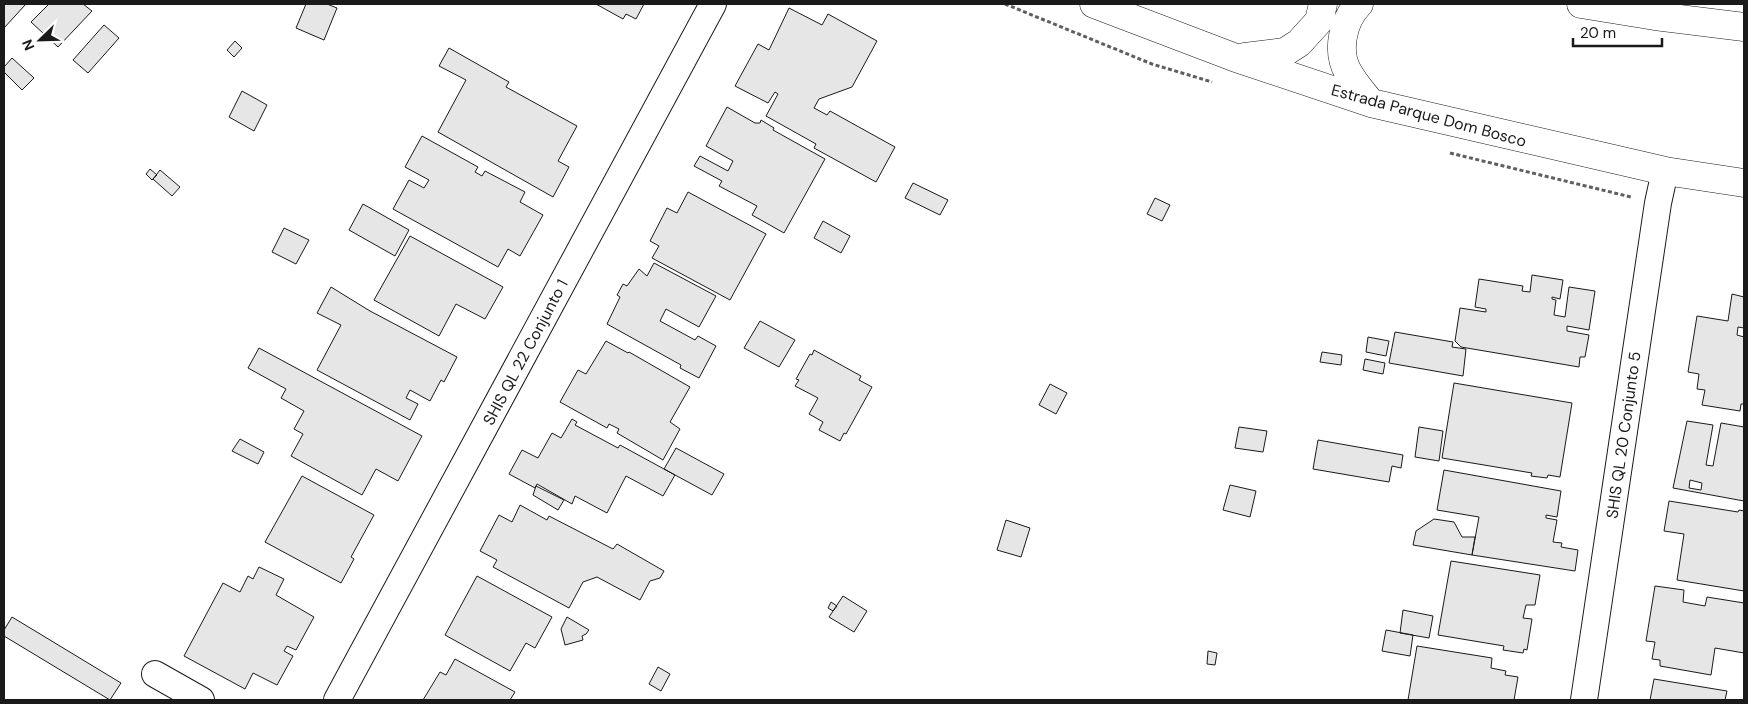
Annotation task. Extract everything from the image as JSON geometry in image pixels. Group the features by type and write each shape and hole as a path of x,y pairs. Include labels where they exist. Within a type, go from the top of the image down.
{"main road":[{"name":"Estrada Parque Dom Bosco","path":"1094,4 1236,58 1371,103 1664,171 1744,183"},
{"path":"1236,58 1285,52 1299,43 1319,21 1323,4"},
{"path":"1359,4 1344,28 1342,55 1347,71 1371,103"},
{"path":"1581,4 1655,16 1744,27"}],"street":[{"name":"SHIS QL 22 Conjunto 1","path":"337,700 713,4"},
{"name":"SHIS QL 20 Conjunto 5","path":"1584,700 1664,171"},
{"path":"155,674 201,700"}],"building":[{"path":"4,4 26,4 4,28"},
{"path":"49,4 83,4 92,11 58,47 31,22"},
{"path":"306,4 327,4 337,8 324,40 296,28"},
{"path":"596,4 644,4 636,19 626,14 623,19"},
{"path":"789,8 822,25 828,14 877,41 852,87 819,99 814,108 827,115 830,111 895,147 876,182 814,148 816,144 766,116 778,94 775,92 768,103 735,86 758,44 769,50"},
{"path":"104,25 119,38 88,73 73,60"},
{"path":"235,41 242,48 234,57 227,50"},
{"path":"449,48 509,82 506,87 577,126 558,161 569,167 553,197 438,132 466,80 439,66"},
{"path":"12,58 34,78 22,90 4,72 4,67"},
{"path":"242,91 267,105 254,131 229,117"},
{"path":"727,107 755,123 760,123 761,120 774,128 773,130 825,159 784,233 752,215 757,206 719,186 722,181 694,166 700,156 728,171 733,161 706,146"},
{"path":"422,136 478,167 475,172 482,176 485,171 525,192 520,202 543,215 520,256 508,249 498,267 393,209 409,180 424,188 429,180 405,167"},
{"path":"150,169 157,175 152,180 146,174"},
{"path":"160,170 180,187 172,196 153,179"},
{"path":"913,183 948,200 940,215 905,198"},
{"path":"688,192 766,234 730,300 652,258 659,246 650,241 667,208 677,213"},
{"path":"1155,198 1170,205 1162,221 1147,214"},
{"path":"363,204 409,230 395,256 349,230"},
{"path":"823,221 850,236 841,253 814,238"},
{"path":"284,228 309,240 296,264 272,252"},
{"path":"410,236 503,287 485,319 456,304 439,336 374,300"},
{"path":"654,263 716,296 699,327 666,309 660,321 695,340 698,336 716,346 699,378 680,368 681,365 607,324 620,297 617,295 623,284 627,286 639,269 647,276"},
{"path":"1532,275 1563,280 1560,299 1552,297 1552,299 1556,300 1554,315 1565,317 1569,287 1595,291 1589,330 1567,326 1567,331 1589,335 1585,357 1580,357 1579,367 1461,347 1455,341 1460,308 1486,312 1486,309 1475,307 1479,279 1523,286 1522,291 1530,292"},
{"path":"331,287 370,311 457,357 444,382 441,380 430,401 410,390 406,398 418,404 410,420 317,370 341,325 317,313"},
{"path":"1732,294 1744,297 1744,328 1738,327 1737,335 1744,337 1744,404 1741,404 1740,411 1702,405 1705,390 1697,389 1699,374 1688,372 1697,316 1728,321"},
{"path":"760,321 795,340 779,367 744,348"},
{"path":"1395,332 1453,342 1452,347 1466,349 1463,376 1389,363"},
{"path":"1368,337 1389,341 1386,356 1366,352"},
{"path":"606,341 690,387 670,422 680,429 663,460 617,433 619,429 609,424 607,428 560,402 578,370 586,374"},
{"path":"259,348 422,436 398,481 376,469 362,495 291,456 303,434 294,429 304,411 281,398 286,389 248,368"},
{"path":"814,350 861,376 859,380 872,387 846,434 844,433 840,441 819,430 823,422 809,414 818,398 795,386 799,380 796,379"},
{"path":"1322,352 1342,355 1341,365 1320,362"},
{"path":"1365,359 1385,363 1383,374 1363,370"},
{"path":"1454,383 1572,403 1560,477 1548,475 1547,478 1531,476 1532,473 1442,458"},
{"path":"1050,384 1067,393 1056,414 1039,405"},
{"path":"572,419 577,422 575,425 618,448 620,445 675,475 663,496 626,476 607,513 575,496 572,504 537,484 535,488 509,474 522,450 538,458 552,433 561,438"},
{"path":"1687,421 1713,425 1706,465 1713,466 1721,423 1744,427 1744,501 1673,488","holes":["1690,480 1702,483 1701,490 1689,488"]},
{"path":"1239,427 1267,431 1263,452 1235,448"},
{"path":"1419,427 1443,431 1439,461 1415,457"},
{"path":"240,439 264,452 258,464 232,451"},
{"path":"1318,440 1403,455 1401,468 1392,466 1389,482 1313,469"},
{"path":"676,448 724,474 712,495 664,469"},
{"path":"1444,470 1561,491 1557,517 1546,515 1546,518 1557,520 1553,542 1562,543 1561,547 1578,550 1575,571 1472,555 1479,517 1437,510"},
{"path":"302,476 374,515 351,557 354,559 341,583 265,542"},
{"path":"1230,485 1256,491 1250,517 1223,510"},
{"path":"536,486 564,500 558,510 533,495"},
{"path":"1669,501 1738,512 1739,510 1744,511 1744,591 1677,580 1684,534 1664,531"},
{"path":"520,505 547,520 549,516 613,549 617,544 664,571 660,578 650,581 640,600 597,577 583,582 569,608 493,567 497,560 480,551 499,515 512,522"},
{"path":"1434,519 1454,522 1462,537 1475,537 1472,555 1413,545 1416,531"},
{"path":"1006,520 1030,528 1021,557 997,550"},
{"path":"1451,561 1540,575 1535,605 1526,605 1523,618 1532,619 1527,650 1524,649 1523,653 1503,650 1504,646 1438,635"},
{"path":"259,567 284,579 276,595 314,617 296,650 287,646 284,651 293,656 277,685 253,673 245,689 184,656 223,583 240,592 248,576 253,579"},
{"path":"477,576 552,617 535,648 526,643 510,671 445,635"},
{"path":"1655,586 1684,590 1683,602 1705,606 1707,597 1744,603 1744,653 1715,648 1711,675 1660,666 1660,660 1652,659 1655,642 1646,641"},
{"path":"843,596 867,611 854,632 829,617"},
{"path":"831,602 837,606 833,611 828,608"},
{"path":"1403,610 1433,616 1429,638 1400,633"},
{"path":"12,617 121,683 110,700 4,636 4,630"},
{"path":"567,617 589,630 582,636 583,640 565,645 561,629"},
{"path":"1386,630 1413,635 1410,656 1382,651"},
{"path":"1417,646 1492,658 1491,668 1506,671 1505,675 1518,677 1514,700 1408,700"},
{"path":"1208,651 1217,653 1215,665 1207,664"},
{"path":"455,659 515,692 510,700 423,700 440,672 446,675"},
{"path":"658,667 670,674 661,691 649,684"},
{"path":"1654,679 1727,691 1725,700 1650,700"}]}
